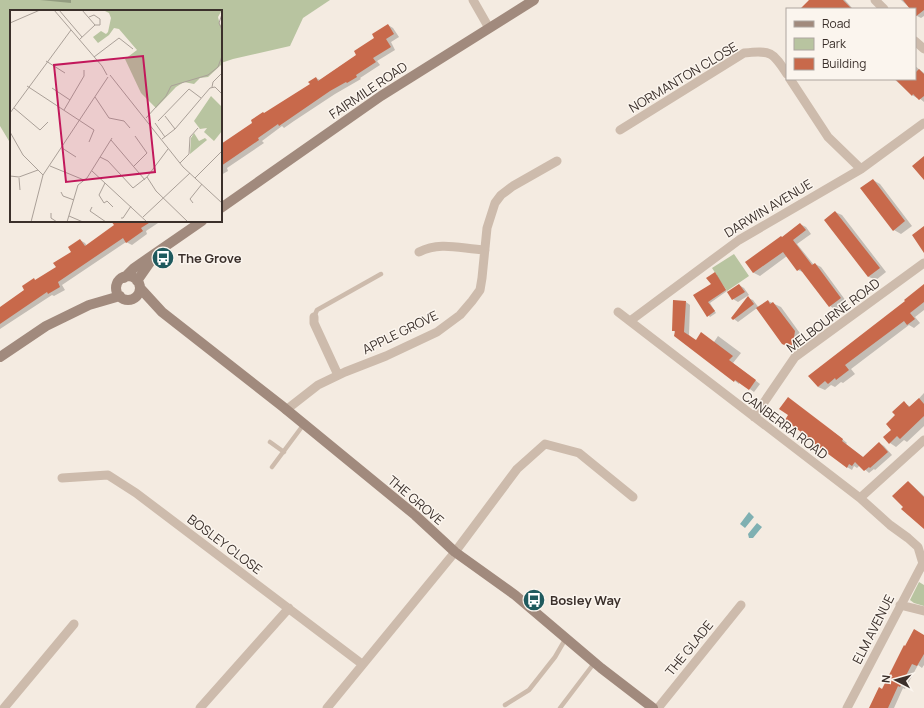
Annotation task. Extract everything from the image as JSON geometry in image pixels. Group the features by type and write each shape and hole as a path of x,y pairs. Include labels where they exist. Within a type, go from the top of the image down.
{"main road":[{"name":"FAIRMILE ROAD","path":"222,207 381,96 534,0"},
{"path":"89,305 134,268 201,222"},
{"path":"120,281 118,293 120,296 127,300 137,296 139,285 156,253"},
{"path":"120,281 131,277 139,285"},
{"name":"THE GROVE","path":"139,285 162,312 304,424 415,515 455,552 515,595 653,708"},
{"path":"0,357 46,326 89,305 120,296"},
{"name":"THE GROVE","path":"134,298 162,312"}],"street":[{"path":"473,0 489,28"},
{"path":"875,0 883,8"},
{"path":"916,42 924,49"},
{"name":"NORMANTON CLOSE","path":"620,130 632,128 744,53 761,51 775,56 786,72"},
{"path":"791,80 828,137 862,169"},
{"name":"DARWIN AVENUE","path":"630,321 739,240 862,169 924,123"},
{"name":"APPLE GROVE","path":"286,410 318,385 437,332 460,315 480,290 487,228 495,203 501,195 513,186 557,161"},
{"path":"419,252 429,247 443,246 485,250"},
{"name":"MELBOURNE ROAD","path":"754,417 795,357 924,262"},
{"name":"CANBERRA ROAD","path":"618,312 860,498 890,525 918,547 923,565"},
{"path":"314,317 314,323 338,375"},
{"path":"860,498 924,440"},
{"path":"326,708 455,552 517,469 545,444 580,453 633,497"},
{"name":"BOSLEY CLOSE","path":"62,478 108,475 136,493 362,664"},
{"name":"ELM AVENUE","path":"847,708 900,605 923,565"},
{"name":"THE GLADE","path":"658,708 741,605"},
{"path":"900,605 924,611"},
{"path":"200,708 289,608"},
{"path":"4,708 74,624"}],"lane":[{"path":"314,317 317,310 381,274"},
{"path":"272,467 304,424"},
{"path":"270,442 284,452"},
{"path":"505,705 529,690 551,662 566,638"},
{"path":"560,708 595,662"}],"green space":[{"path":"0,0 330,0 303,18 290,46 222,63 222,10 10,10 10,141 0,126"},
{"path":"734,254 749,276 727,291 712,268"},
{"path":"919,582 924,585 924,606 910,600"}],"water":[{"path":"749,512 754,517 745,528 740,524"},
{"path":"757,523 762,527 753,538 749,538 748,534"}],"building":[{"path":"809,0 843,0 851,8 801,8"},
{"path":"903,0 924,0 924,10 916,16 916,8 909,8"},
{"path":"388,24 394,34 386,39 391,47 373,58 376,62 356,75 357,77 330,91 279,126 278,124 258,138 259,140 222,165 222,143 252,123 251,120 310,84 308,82 316,77 318,81 356,55 354,51 374,38 372,34"},
{"path":"919,69 924,74 924,96 919,100 913,94 912,96 896,80 916,80 916,72"},
{"path":"924,156 924,180 912,166"},
{"path":"873,179 905,221 893,231 860,188"},
{"path":"835,211 880,268 868,277 824,220"},
{"path":"112,222 150,222 141,228 143,231 126,243 123,238 58,282 60,287 48,294 47,292 0,324 0,307 24,290 22,286 56,267 53,263 71,252 68,247 80,239 85,246 114,225"},
{"path":"800,223 806,230 793,240 812,265 815,263 841,298 829,307 800,269 797,271 783,252 753,273 745,262"},
{"path":"924,226 924,253 912,235"},
{"path":"715,272 726,290 708,302 715,311 707,317 693,295 711,284 706,278"},
{"path":"739,284 745,292 732,300 727,292"},
{"path":"924,284 924,302 910,313 915,319 907,325 904,321 845,365 849,370 836,380 835,378 828,384 825,381 818,387 808,376 905,301 904,300"},
{"path":"748,296 754,304 733,320 731,318"},
{"path":"673,300 686,301 684,332 696,340 701,332 733,356 729,360 756,380 749,390 735,380 734,382 674,336 675,331 672,331"},
{"path":"768,300 770,304 773,302 795,331 793,344 789,347 782,344 756,308"},
{"path":"788,397 843,439 842,441 863,457 879,442 888,452 870,468 869,467 864,471 855,462 852,466 849,464 847,468 785,420 788,415 779,409"},
{"path":"919,398 924,404 924,416 900,439 897,436 889,444 883,437 891,430 886,424 895,415 892,412 904,401 909,407"},
{"path":"908,481 924,497 924,529 901,509 903,507 892,496"},
{"path":"914,629 924,635 924,654 917,666 912,664 900,687 898,686 888,708 869,708 879,687 882,689 904,645 905,646"}],"place":[{"name":"The Grove","path":"163,258"},
{"name":"Bosley Way","path":"534,600"}]}
